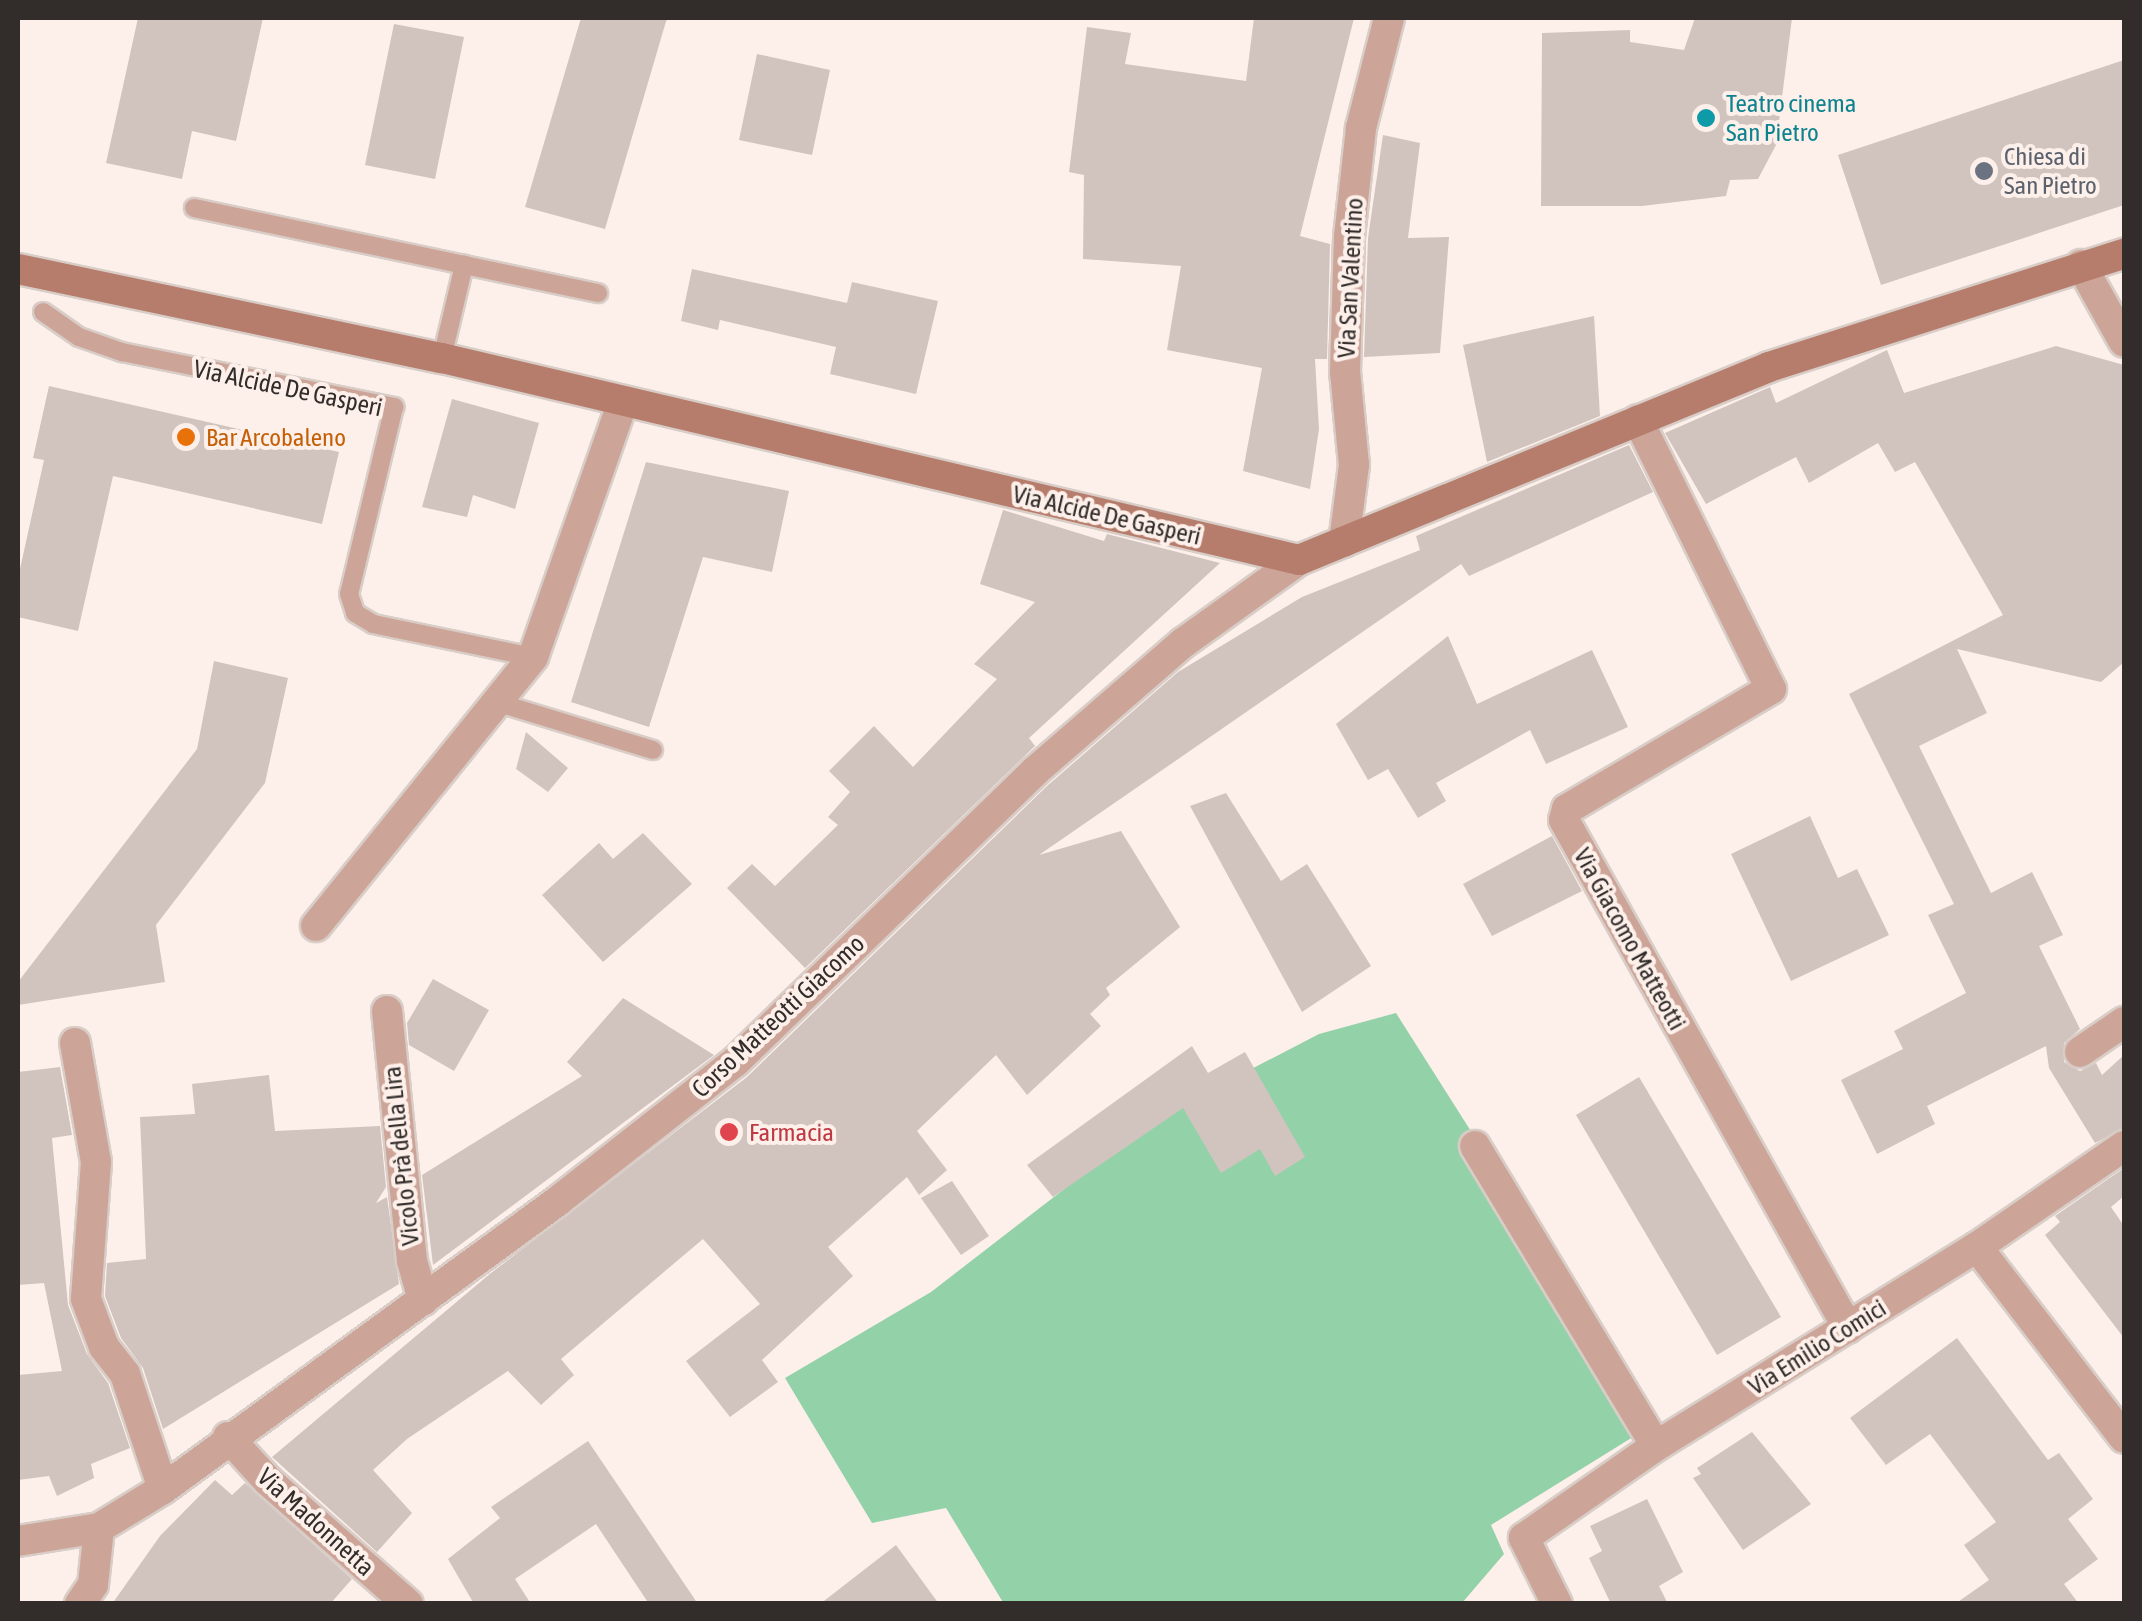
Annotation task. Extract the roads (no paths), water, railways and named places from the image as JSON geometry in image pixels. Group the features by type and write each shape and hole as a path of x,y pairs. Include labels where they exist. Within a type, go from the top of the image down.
{"street":[{"name":"Via San Valentino","path":"1344,542 1354,466 1345,372 1349,236 1361,128 1389,18"},
{"path":"1299,560 1638,420 1866,332 2124,254"},
{"path":"2080,265 2124,342"},
{"name":"Via Alcide De Gasperi","path":"18,269 442,358 1299,560"},
{"path":"316,926 500,702 532,657 623,401"},
{"name":"Via Giacomo Matteotti","path":"1638,420 1771,689 1567,809 1564,820 1848,1328"},
{"name":"Corso Matteotti Giacomo","path":"99,1528 162,1489 228,1437 423,1300 735,1062 1034,772 1183,644 1299,560"},
{"name":"Vicolo Prà della Lira","path":"387,1011 412,1260 423,1300"},
{"path":"2080,1052 2124,1022"},
{"path":"75,1043 96,1162 86,1298 104,1347 125,1374 162,1489"},
{"path":"1475,1146 1656,1446"},
{"name":"Via Emilio Comici","path":"1556,1604 1524,1538 1656,1446 1977,1247 2124,1146"},
{"path":"1977,1247 2124,1438"},
{"name":"Via Madonnetta","path":"228,1437 268,1482 408,1604"},
{"path":"22,1542 99,1528 87,1594"}],"lane":[{"path":"194,208 598,294"},
{"path":"442,358 464,265"},
{"name":"Via Alcide De Gasperi","path":"43,312 79,337 122,352 394,408 349,594 355,613 373,624 532,657"},
{"path":"500,702 654,750"}],"place":[{"name":"Teatro cinema San Pietro","path":"1706,118"},
{"name":"Chiesa di San Pietro","path":"1984,171"},
{"name":"Bar Arcobaleno","path":"186,437"},
{"name":"Farmacia","path":"729,1132"}]}
